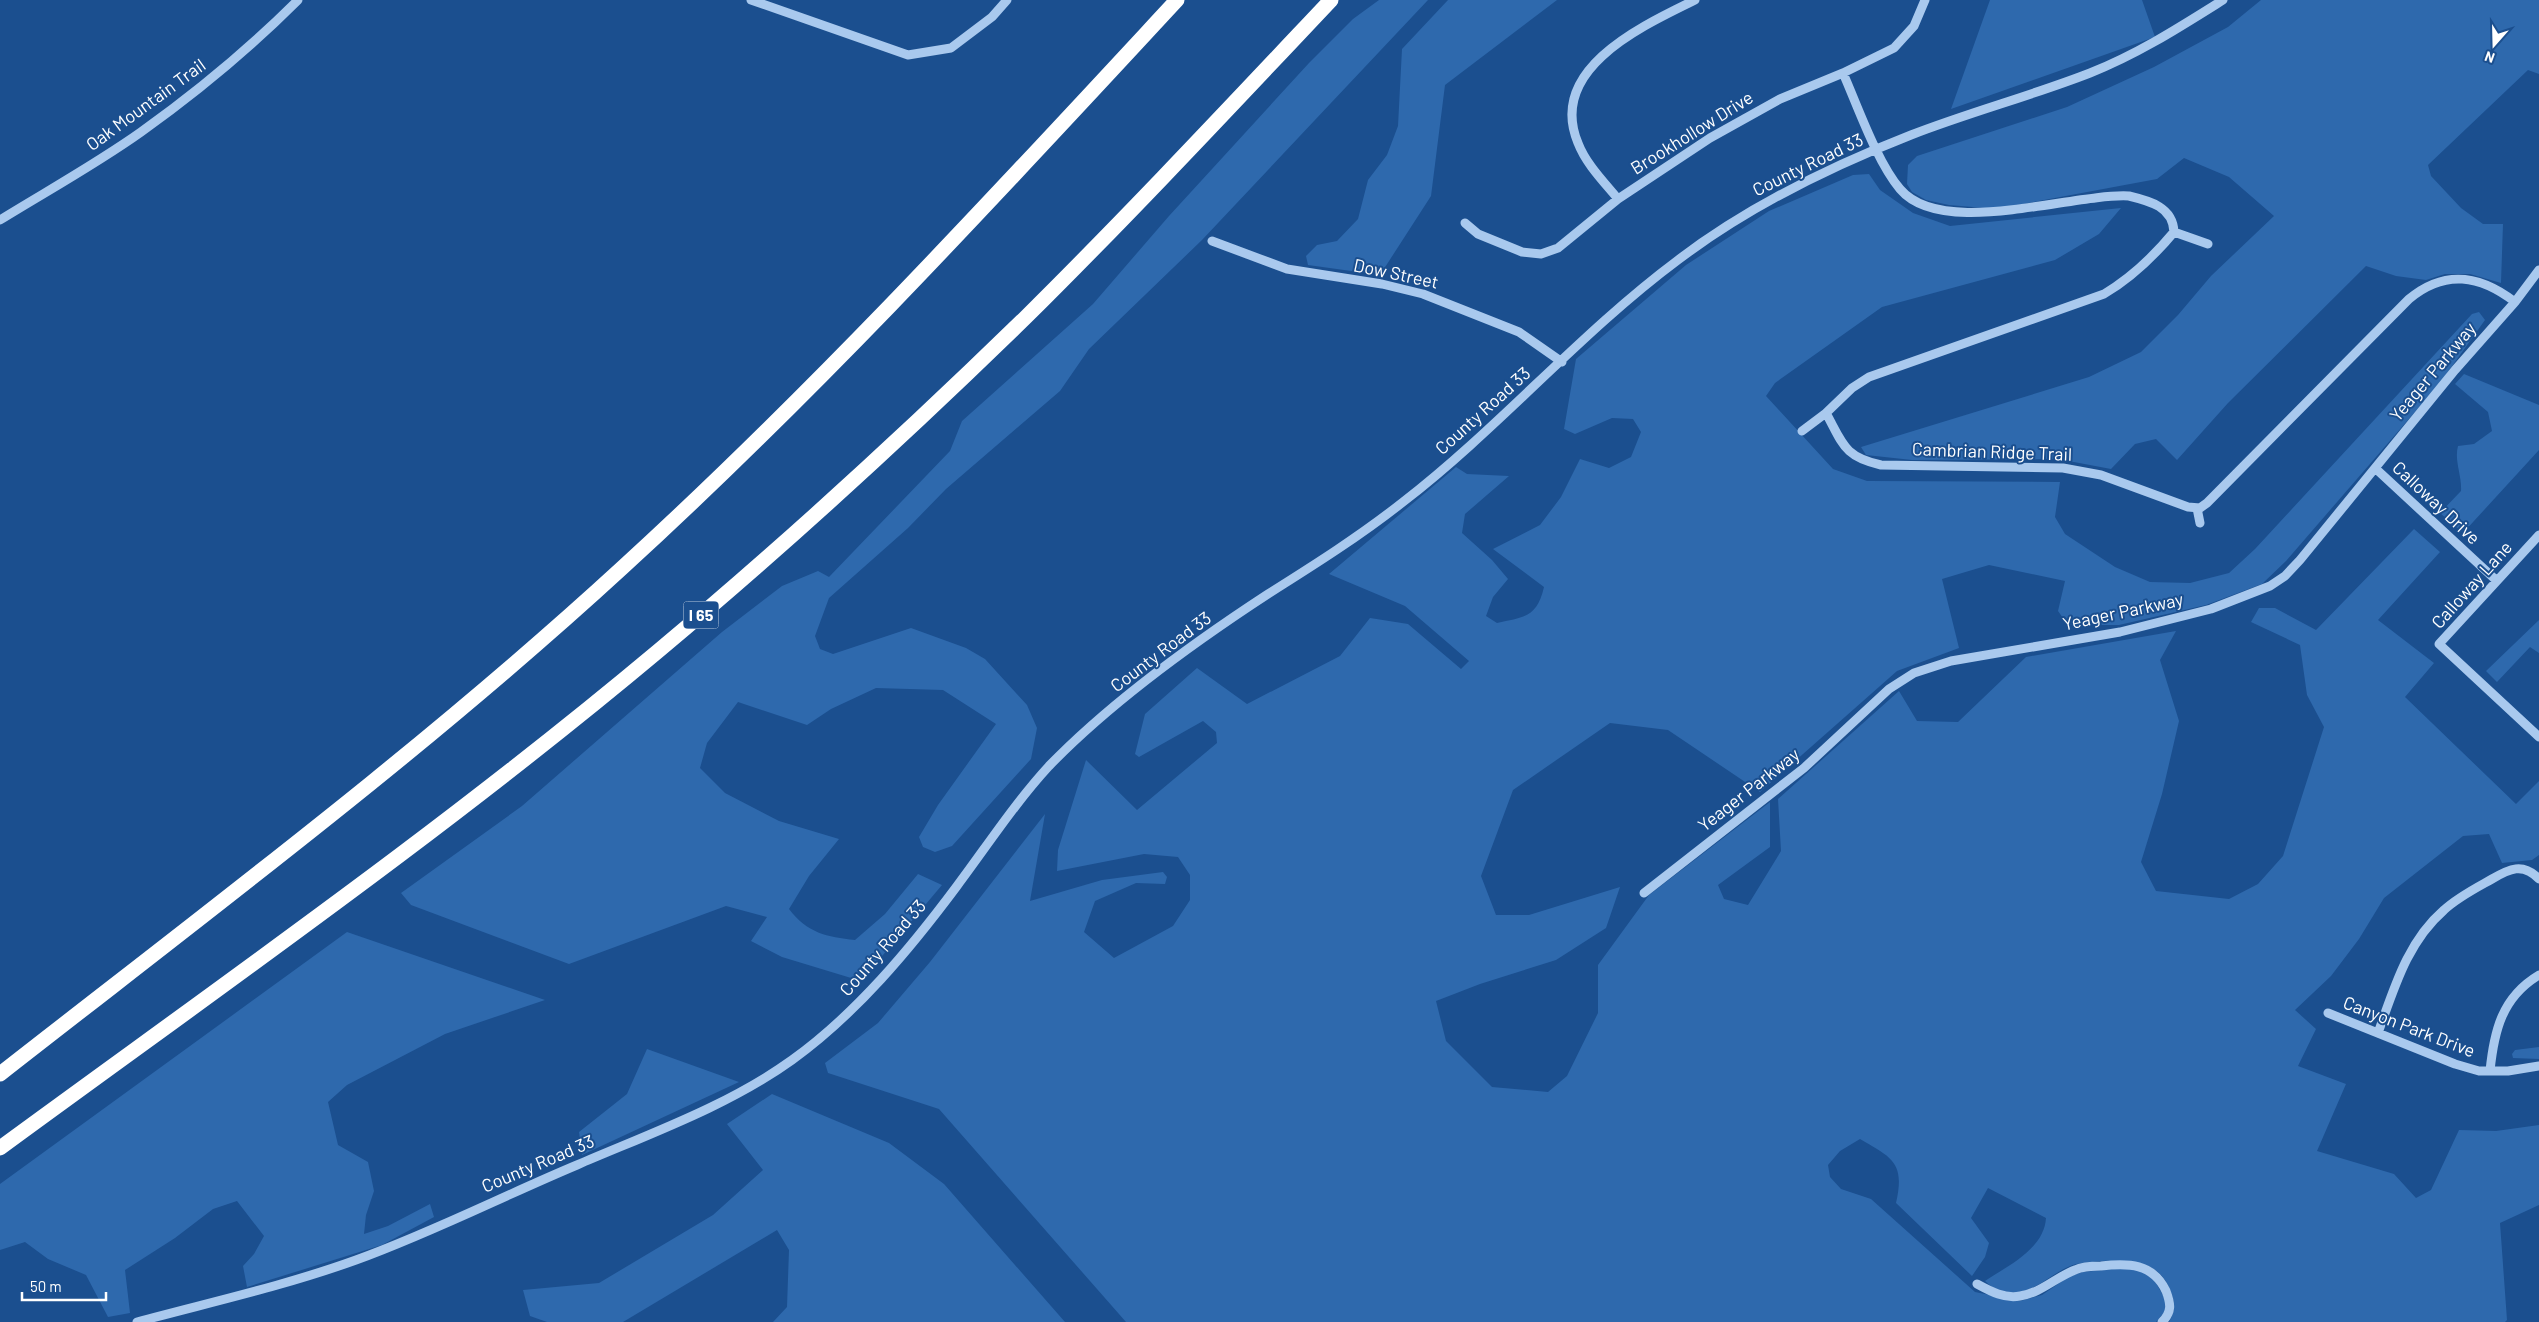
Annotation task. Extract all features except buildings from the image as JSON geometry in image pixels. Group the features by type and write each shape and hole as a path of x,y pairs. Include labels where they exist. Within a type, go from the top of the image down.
{"highway":[{"path":"0,1074 341,808 482,692 620,570 780,419 879,320 1177,0"},
{"name":"I 65","path":"0,1148 482,792 603,697 748,574 859,475 1027,315 1331,0"}],"street":[{"name":"Oak Mountain Trail","path":"0,220 97,162 173,109 251,46 298,0"},
{"path":"751,0 908,55 952,48 992,17 1007,0"},
{"path":"1618,199 1578,144 1573,112 1578,89 1587,70 1605,53 1653,22 1695,0"},
{"name":"Brookhollow Drive","path":"1465,223 1478,234 1497,243 1530,254 1549,252 1567,242 1618,199 1675,160 1742,119 1813,84 1843,73 1894,48 1914,26 1925,0"},
{"name":"County Road 33","path":"137,1322 304,1278 386,1248 672,1124 774,1072 823,1036 890,967 948,898 1032,786 1067,749 1190,647 1363,534 1408,499 1562,362 1594,329 1634,294 1703,242 1752,210 1802,183 1878,149 1953,120 2091,72 2161,38 2223,0"},
{"path":"1802,431 1826,413 1852,388 1869,378 2104,294 2131,275 2164,245 2174,232 2172,219 2164,210 2148,201 2129,196 1977,213 1936,208 1918,201 1901,190 1890,174 1843,73"},
{"path":"2174,232 2208,244"},
{"name":"Dow Street","path":"1212,241 1287,269 1382,284 1423,294 1519,332 1562,362"},
{"name":"Yeager Parkway","path":"1644,893 1804,768 1889,689 1903,679 1925,669 1951,661 2129,630 2210,609 2256,593 2285,576 2455,370 2515,302 2539,270"},
{"path":"2200,523 2197,508 2207,503 2418,292 2437,282 2461,278 2492,286 2515,302"},
{"name":"Cambrian Ridge Trail","path":"1826,413 1846,448 1861,461 1881,465 2063,468 2079,470 2101,475 2188,507 2197,508"},
{"name":"Calloway Drive","path":"2375,468 2497,581"},
{"name":"Calloway Lane","path":"2539,535 2440,644 2539,737"},
{"path":"2378,1033 2408,956 2433,920 2456,900 2507,870 2520,867 2526,869 2539,879"},
{"path":"2490,1071 2494,1036 2503,1011 2518,990 2539,975"},
{"name":"Canyon Park Drive","path":"2328,1013 2455,1064 2479,1071 2508,1071 2539,1066"},
{"path":"1977,1284 1997,1294 2020,1296 2038,1290 2074,1270 2084,1267 2121,1264 2139,1266 2155,1275 2170,1302 2170,1311 2162,1322"}],"shaded area":[{"path":"1379,0 1428,0 1202,240 1089,349 1060,391 946,489 908,528 829,598 815,636 820,649 833,654 911,628 966,648 985,659 1027,705 1037,728 1031,759 952,846 935,852 923,847 919,837 938,805 996,724 943,690 876,688 831,709 807,725 738,702 707,743 700,768 725,793 779,821 839,839 809,876 789,909 810,929 835,937 855,940 885,914 918,874 942,885 861,981 782,957 751,941 767,917 726,906 569,964 411,905 401,893 522,806 722,632 782,586 818,571 829,577 950,451 962,421 1093,304 1169,216 1309,63 1353,19"},
{"path":"1448,0 1557,0 1445,85 1431,196 1380,275 1308,265 1306,256 1317,245 1337,241 1358,219 1368,180 1387,155 1398,126 1402,49"},
{"path":"1990,0 2142,0 2155,37 1951,109"},
{"path":"2261,0 2539,0 2539,74 2528,70 2428,165 2431,176 2461,208 2483,224 2503,224 2501,283 2470,274 2445,274 2426,280 2396,276 2366,266 2228,403 2177,460 2156,439 2135,444 2111,469 2058,459 1912,460 1866,455 1861,447 2089,377 2141,352 2178,315 2211,276 2274,216 2229,177 2184,158 2157,179 1996,209 1949,205 1926,200 1912,192 1907,184 1908,165 1917,156 2067,107 2154,67 2228,27"},
{"path":"1869,174 1880,190 1913,213 1950,226 2121,208 2099,234 2055,260 1882,307 1775,383 1766,396 1833,469 1867,481 2060,482 2055,517 2065,534 2115,567 2150,582 2190,583 2229,573 2255,549 2472,314 2479,312 2485,320 2440,383 2286,561 2262,584 2206,605 2119,625 2068,625 2058,611 2065,581 1989,565 1942,579 1959,648 1897,671 1760,792 1668,730 1610,723 1513,790 1481,876 1496,915 1529,915 1620,887 1606,928 1556,960 1480,984 1436,1001 1446,1041 1492,1087 1548,1092 1567,1076 1598,1013 1598,965 1649,895 1770,802 1770,847 1718,885 1724,899 1748,905 1781,851 1778,799 1899,691 1917,721 1958,722 2026,657 2176,631 2160,660 2179,721 2162,794 2141,862 2156,891 2229,899 2258,884 2283,856 2324,727 2307,695 2300,645 2251,622 2259,608 2275,608 2316,630 2414,529 2440,552 2378,620 2434,663 2405,697 2516,804 2539,781 2539,855 2532,860 2502,863 2489,834 2463,836 2384,898 2359,939 2331,976 2295,1010 2316,1029 2298,1066 2346,1084 2317,1151 2394,1174 2416,1198 2431,1190 2459,1130 2496,1131 2539,1125 2539,1205 2500,1223 2507,1320 2505,1322 2169,1322 2174,1310 2174,1302 2165,1280 2151,1267 2123,1261 2076,1264 2061,1270 2024,1291 2000,1290 1992,1287 1985,1281 2024,1255 2032,1247 2044,1229 2046,1218 1988,1188 1971,1218 1989,1243 1985,1257 1972,1276 1896,1203 1899,1179 1894,1163 1881,1151 1860,1139 1840,1151 1828,1165 1830,1177 1841,1189 1871,1199 1975,1292 2020,1301 2042,1295 2068,1277 2083,1272 2135,1267 2153,1278 2167,1302 2167,1309 2156,1322 1126,1322 939,1109 828,1073 825,1063 878,1023 930,962 1045,814 1030,901 1102,880 1163,872 1167,877 1165,884 1136,883 1095,901 1084,932 1114,958 1173,926 1190,900 1190,875 1178,857 1144,854 1057,871 1058,850 1086,760 1137,810 1217,743 1216,732 1203,721 1139,757 1135,754 1145,714 1197,668 1247,704 1340,656 1370,618 1408,624 1461,669 1469,661 1405,606 1329,574 1456,467 1467,474 1509,476 1465,514 1462,533 1492,560 1508,579 1493,597 1486,616 1497,623 1528,614 1538,604 1544,587 1493,549 1540,525 1561,497 1580,459 1609,468 1631,457 1641,432 1633,419 1612,418 1575,434 1564,429 1576,359 1686,265 1769,211 1853,175"},
{"path":"2464,374 2539,405 2539,450 2463,533 2440,513 2461,491 2457,457 2458,446 2474,444 2492,431 2488,412 2455,384"},
{"path":"2539,620 2539,653 2530,647 2497,682 2486,671"},
{"path":"347,932 545,1000 445,1034 347,1085 328,1102 338,1145 368,1162 374,1191 366,1215 364,1234 388,1226 430,1204 434,1217 382,1245 247,1287 243,1266 254,1254 264,1236 237,1201 213,1209 175,1238 125,1270 130,1313 108,1317 86,1275 48,1259 25,1242 0,1250 0,1184"},
{"path":"2539,1047 2539,1059 2513,1058 2512,1054 2515,1050"},
{"path":"647,1049 739,1082 582,1155 579,1132 627,1094"},
{"path":"772,1094 889,1143 944,1184 1065,1322 773,1322 787,1307 789,1250 777,1230 623,1322 547,1322 530,1316 523,1290 599,1283 713,1215 763,1170 727,1124"}]}
